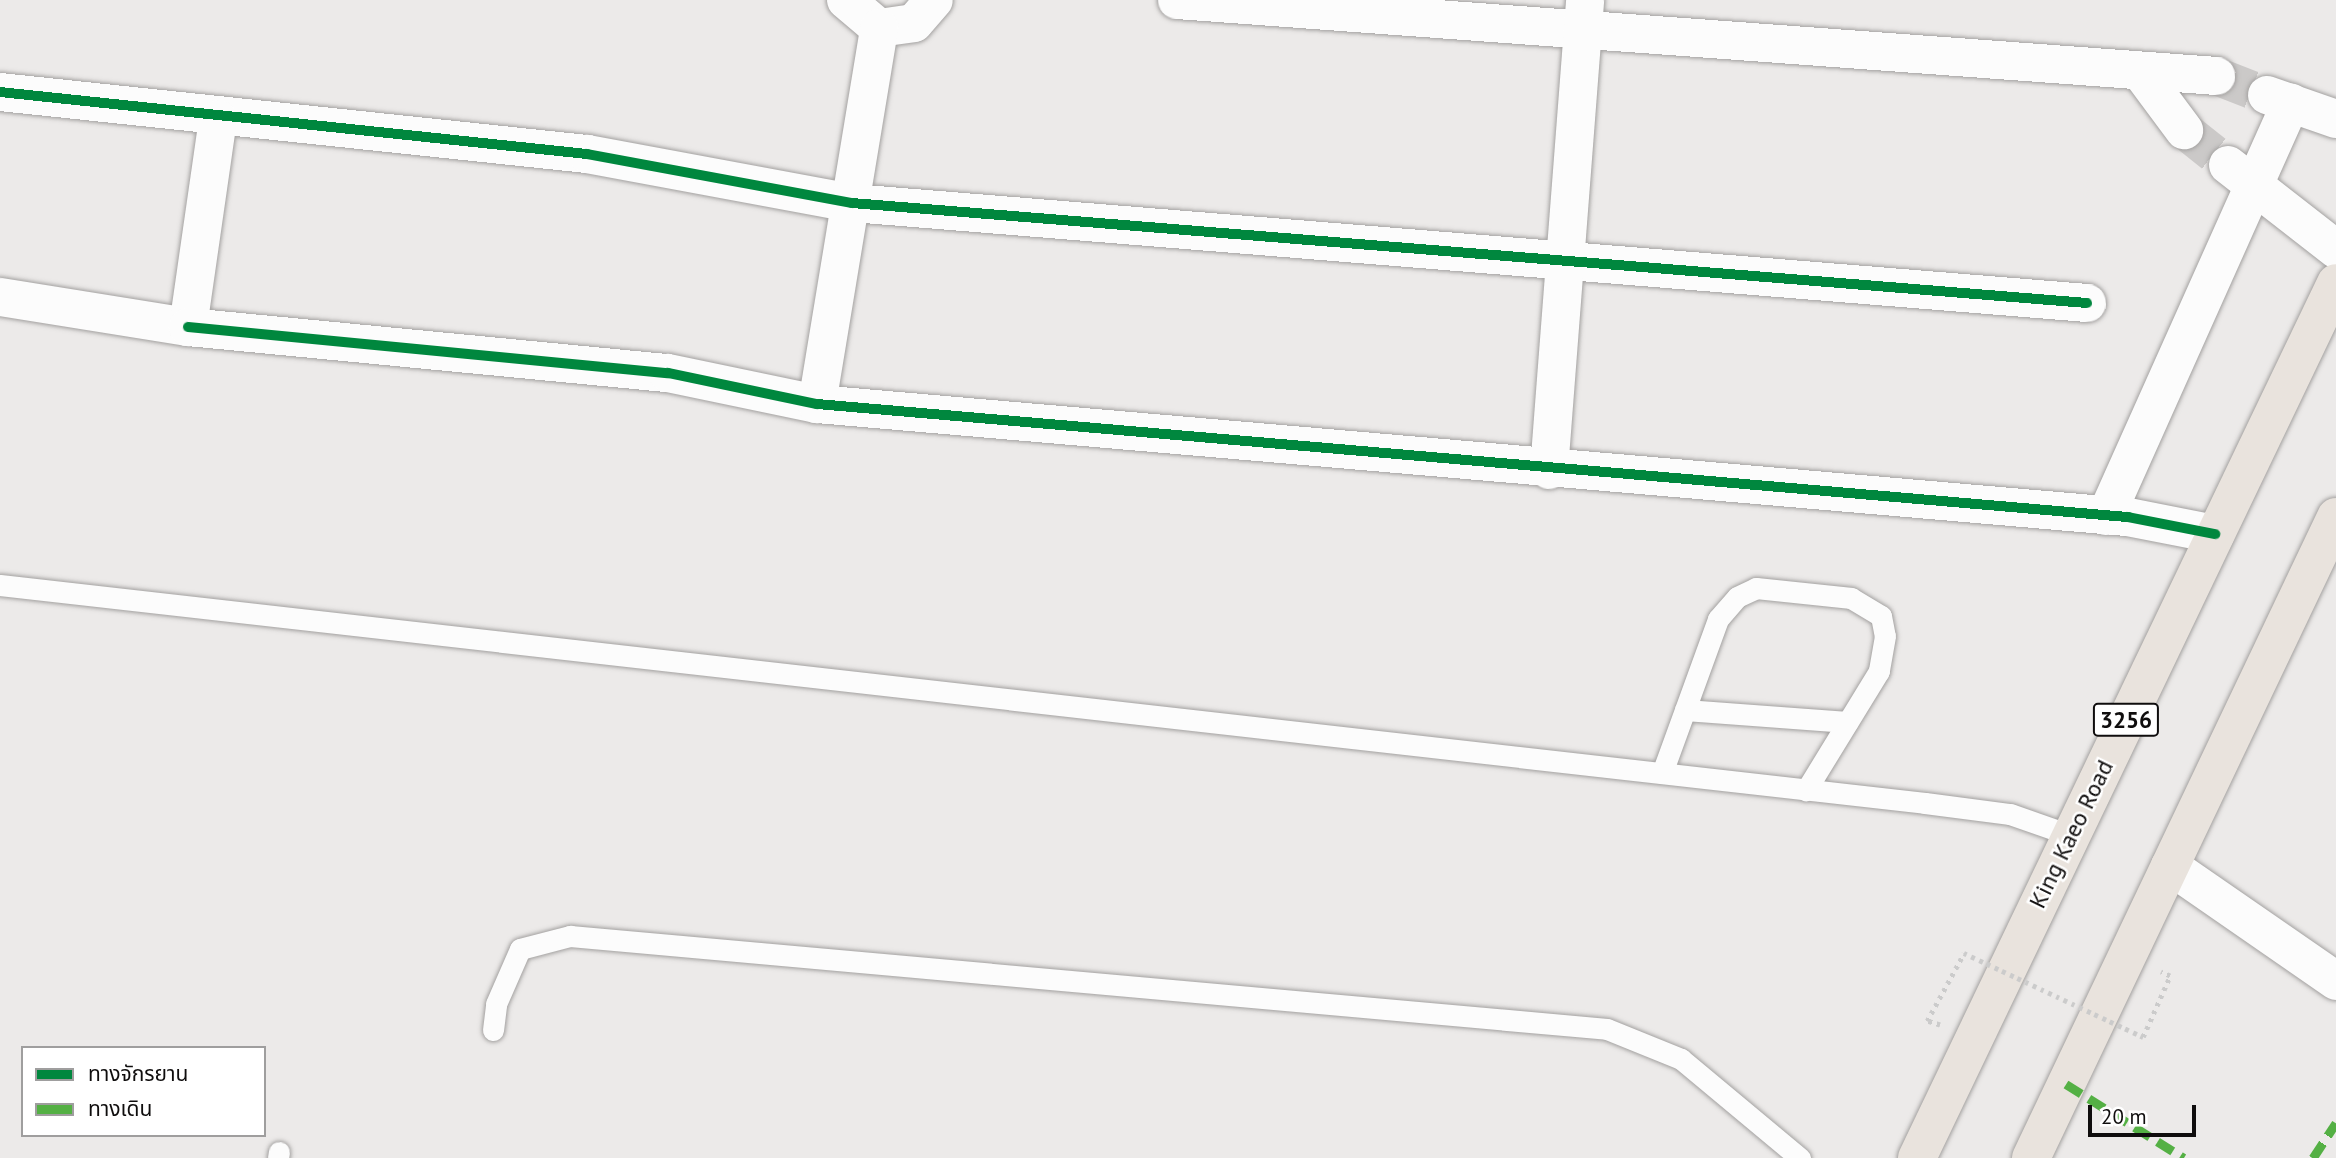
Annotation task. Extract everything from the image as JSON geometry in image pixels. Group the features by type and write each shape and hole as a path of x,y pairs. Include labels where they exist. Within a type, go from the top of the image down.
{"main road":[{"name":"King Kaeo Road","path":"1917,1158 2336,283"},
{"path":"2031,1158 2336,517"}],"street":[{"path":"845,0 879,28 914,23 934,0"},
{"path":"1177,0 1584,17 2143,75 2195,69 2216,75"},
{"path":"1549,470 1563,261 1584,17"},
{"path":"817,404 879,28"},
{"path":"2143,75 2184,130"},
{"path":"0,92 218,119 587,154 852,203 2087,303"},
{"path":"2106,516 2240,173 2278,99 2336,118"},
{"path":"188,327 218,119"},
{"path":"2240,173 2336,249"},
{"path":"0,297 188,327 668,373 817,404 1549,470 2106,516 2215,534"},
{"path":"2170,866 2336,981"}],"lane":[{"path":"0,585 2010,814 2070,835"},
{"path":"1662,773 1718,619 1737,597 1756,588 1852,598 1881,616 1885,636 1878,671 1806,790"},
{"path":"1685,710 1847,722"},
{"path":"494,1030 496,1004 520,949 570,936 1593,1028 1644,1040 1681,1059 1800,1158"}],"path":[{"path":"1964,953 2143,1037"}],"tunnel":[{"path":"2216,76 2265,95"},
{"path":"2184,130 2228,165"}],"marked path":[{"path":"2066,1084 2184,1158"},
{"path":"2313,1158 2336,1123"}],"cycle path":[{"path":"0,92 587,154 852,203 2087,303"},
{"path":"188,327 668,373 817,404 2128,517 2215,534"}]}
